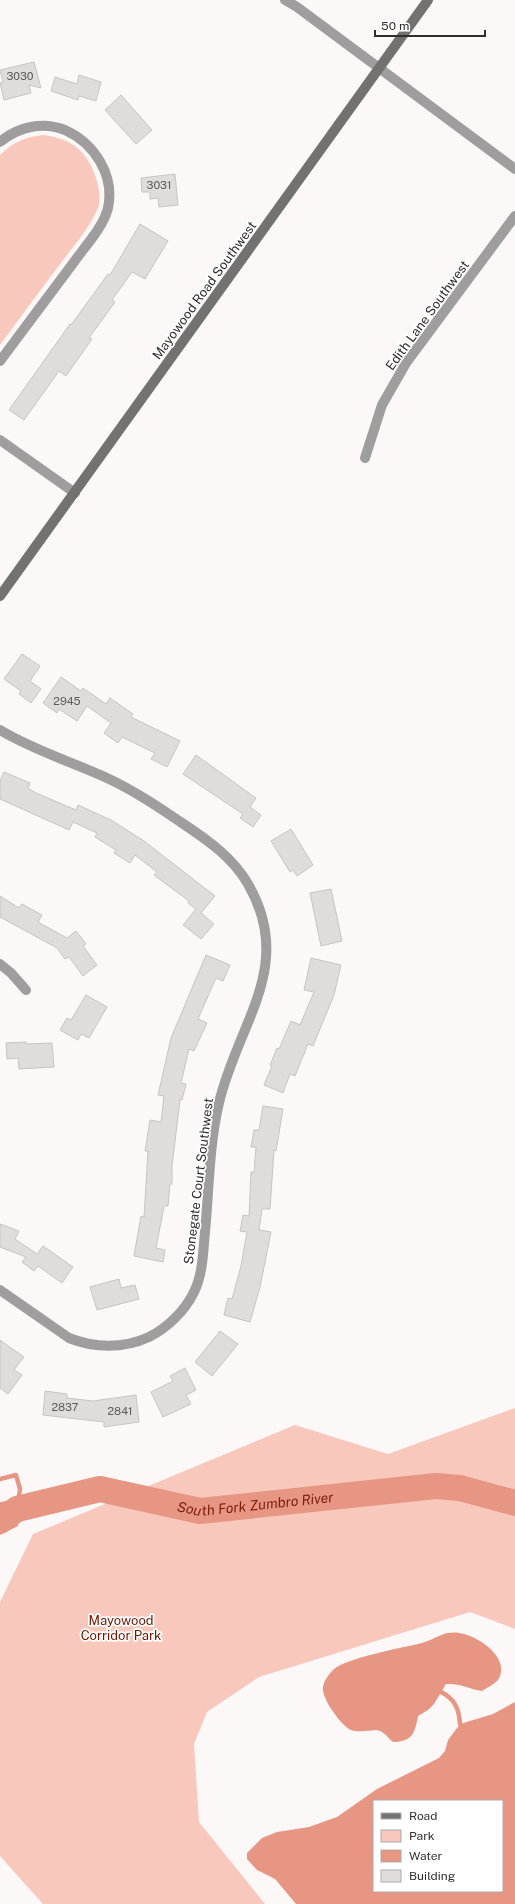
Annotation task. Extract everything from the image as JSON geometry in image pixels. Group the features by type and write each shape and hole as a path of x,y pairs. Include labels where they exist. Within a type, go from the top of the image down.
{"street":[{"path":"285,0 297,7 379,67 515,169"},
{"name":"Mayowood Road Southwest","path":"0,596 428,0"},
{"path":"0,142 18,130 30,127 44,126 59,128 71,133 82,139 99,158 108,183 109,196 108,209 91,238 0,361"},
{"name":"Edith Lane Southwest","path":"365,458 382,405 406,363 515,216"},
{"path":"0,440 75,493"},
{"name":"Stonegate Court Southwest","path":"0,730 134,792 215,846 238,868 255,896 264,923 267,952 264,982 229,1069 219,1102 214,1135 202,1264 194,1292 186,1306 164,1328 142,1341 128,1345 100,1346 79,1342 68,1338 0,1290"},
{"path":"0,964 11,973 26,990"}],"green space":[{"path":"43,135 63,140 78,149 84,155 89,162 97,181 99,205 95,215 82,235 0,345 0,155 20,141"},
{"name":"Mayowood Corridor Park","path":"515,1408 515,1629 470,1612 259,1677 207,1712 194,1744 199,1822 265,1904 43,1904 0,1856 0,1602 33,1534 295,1425 388,1454"}],"water":[{"path":"7,1501 21,1503 18,1526 0,1535 0,1502"},
{"path":"447,1633 466,1635 483,1643 497,1656 501,1672 498,1680 482,1691 460,1685 446,1684 434,1704 418,1716 414,1732 408,1738 399,1742 393,1742 385,1734 379,1731 353,1731 340,1721 328,1704 324,1696 323,1689 326,1679 334,1669 350,1661 422,1643"},
{"path":"515,1702 515,1904 296,1904 275,1879 257,1870 247,1859 247,1853 262,1838 277,1832 309,1827 337,1817 377,1789 439,1758 445,1751 448,1740 460,1724 493,1714"}],"building":[{"path":"34,62 41,88 29,85 31,93 4,100 0,83 3,82 0,70"},
{"path":"79,75 101,82 96,101 79,96 78,100 51,91 55,77 77,84"},
{"path":"121,95 152,130 136,144 105,110"},
{"path":"175,174 178,205 159,207 158,198 150,199 150,192 142,192 141,178"},
{"path":"140,224 168,241 145,279 132,272 112,300 115,302 89,338 92,339 66,376 59,371 24,420 9,410 70,324 71,325 108,274 110,275"},
{"path":"22,654 40,666 30,681 41,689 31,703 19,694 21,691 4,679"},
{"path":"61,677 81,691 83,688 106,704 110,698 133,714 131,717 180,741 167,767 151,759 155,753 122,737 118,743 104,733 111,723 87,706 77,721 59,709 57,713 43,703"},
{"path":"196,755 256,798 250,807 261,815 253,827 240,818 243,814 183,774"},
{"path":"4,772 30,783 28,788 36,793 76,810 78,805 111,820 144,841 215,896 201,913 214,924 201,939 183,925 196,909 188,903 189,901 154,875 157,872 135,855 130,863 114,853 116,850 95,837 97,833 73,822 69,830 0,799 0,781"},
{"path":"291,829 313,865 297,876 293,870 290,872 271,841"},
{"path":"331,889 342,941 321,946 310,893"},
{"path":"0,896 19,908 22,904 42,915 38,922 67,938 76,931 86,944 83,946 97,965 83,976 69,957 65,959 57,948 0,917"},
{"path":"206,955 230,965 223,981 216,978 198,1019 207,1023 194,1051 189,1049 181,1083 186,1084 182,1100 180,1100 172,1166 172,1184 170,1184 168,1206 164,1206 156,1248 165,1250 163,1262 134,1256 141,1216 144,1217 148,1151 145,1151 150,1120 161,1122 164,1096 158,1095 171,1038"},
{"path":"311,958 341,965 334,995 313,1046 308,1044 295,1076 290,1074 283,1093 264,1085 272,1066 270,1065 277,1048 279,1049 291,1021 300,1025 314,992 304,990"},
{"path":"86,995 107,1007 89,1038 81,1034 78,1040 60,1030 67,1018 71,1020"},
{"path":"26,1042 27,1044 52,1043 54,1067 19,1069 18,1058 7,1059 6,1043"},
{"path":"263,1106 283,1109 276,1151 274,1150 270,1209 262,1209 259,1230 271,1232 260,1287 250,1322 224,1315 228,1298 232,1299 241,1266 247,1232 240,1231 243,1215 249,1216 251,1172 254,1172 256,1147 251,1147 254,1130 259,1130"},
{"path":"0,1224 19,1231 15,1239 37,1254 43,1246 73,1267 62,1283 38,1266 34,1271 22,1262 26,1257 0,1247"},
{"path":"119,1279 121,1288 135,1285 139,1299 97,1310 90,1287"},
{"path":"220,1331 238,1344 212,1376 195,1362"},
{"path":"0,1340 24,1357 14,1370 22,1375 8,1394 0,1388"},
{"path":"185,1368 196,1390 186,1395 191,1404 163,1417 151,1392 173,1381 170,1376"},
{"path":"45,1391 67,1394 67,1398 93,1401 136,1395 139,1422 104,1427 104,1422 43,1415"}],"waterway":[{"path":"0,1479 16,1475 20,1489 17,1508"},
{"name":"South Fork Zumbro River","path":"0,1521 17,1509 100,1489 200,1511 436,1486 460,1488 515,1503"},
{"path":"441,1692 453,1701 459,1714 460,1724"}]}
